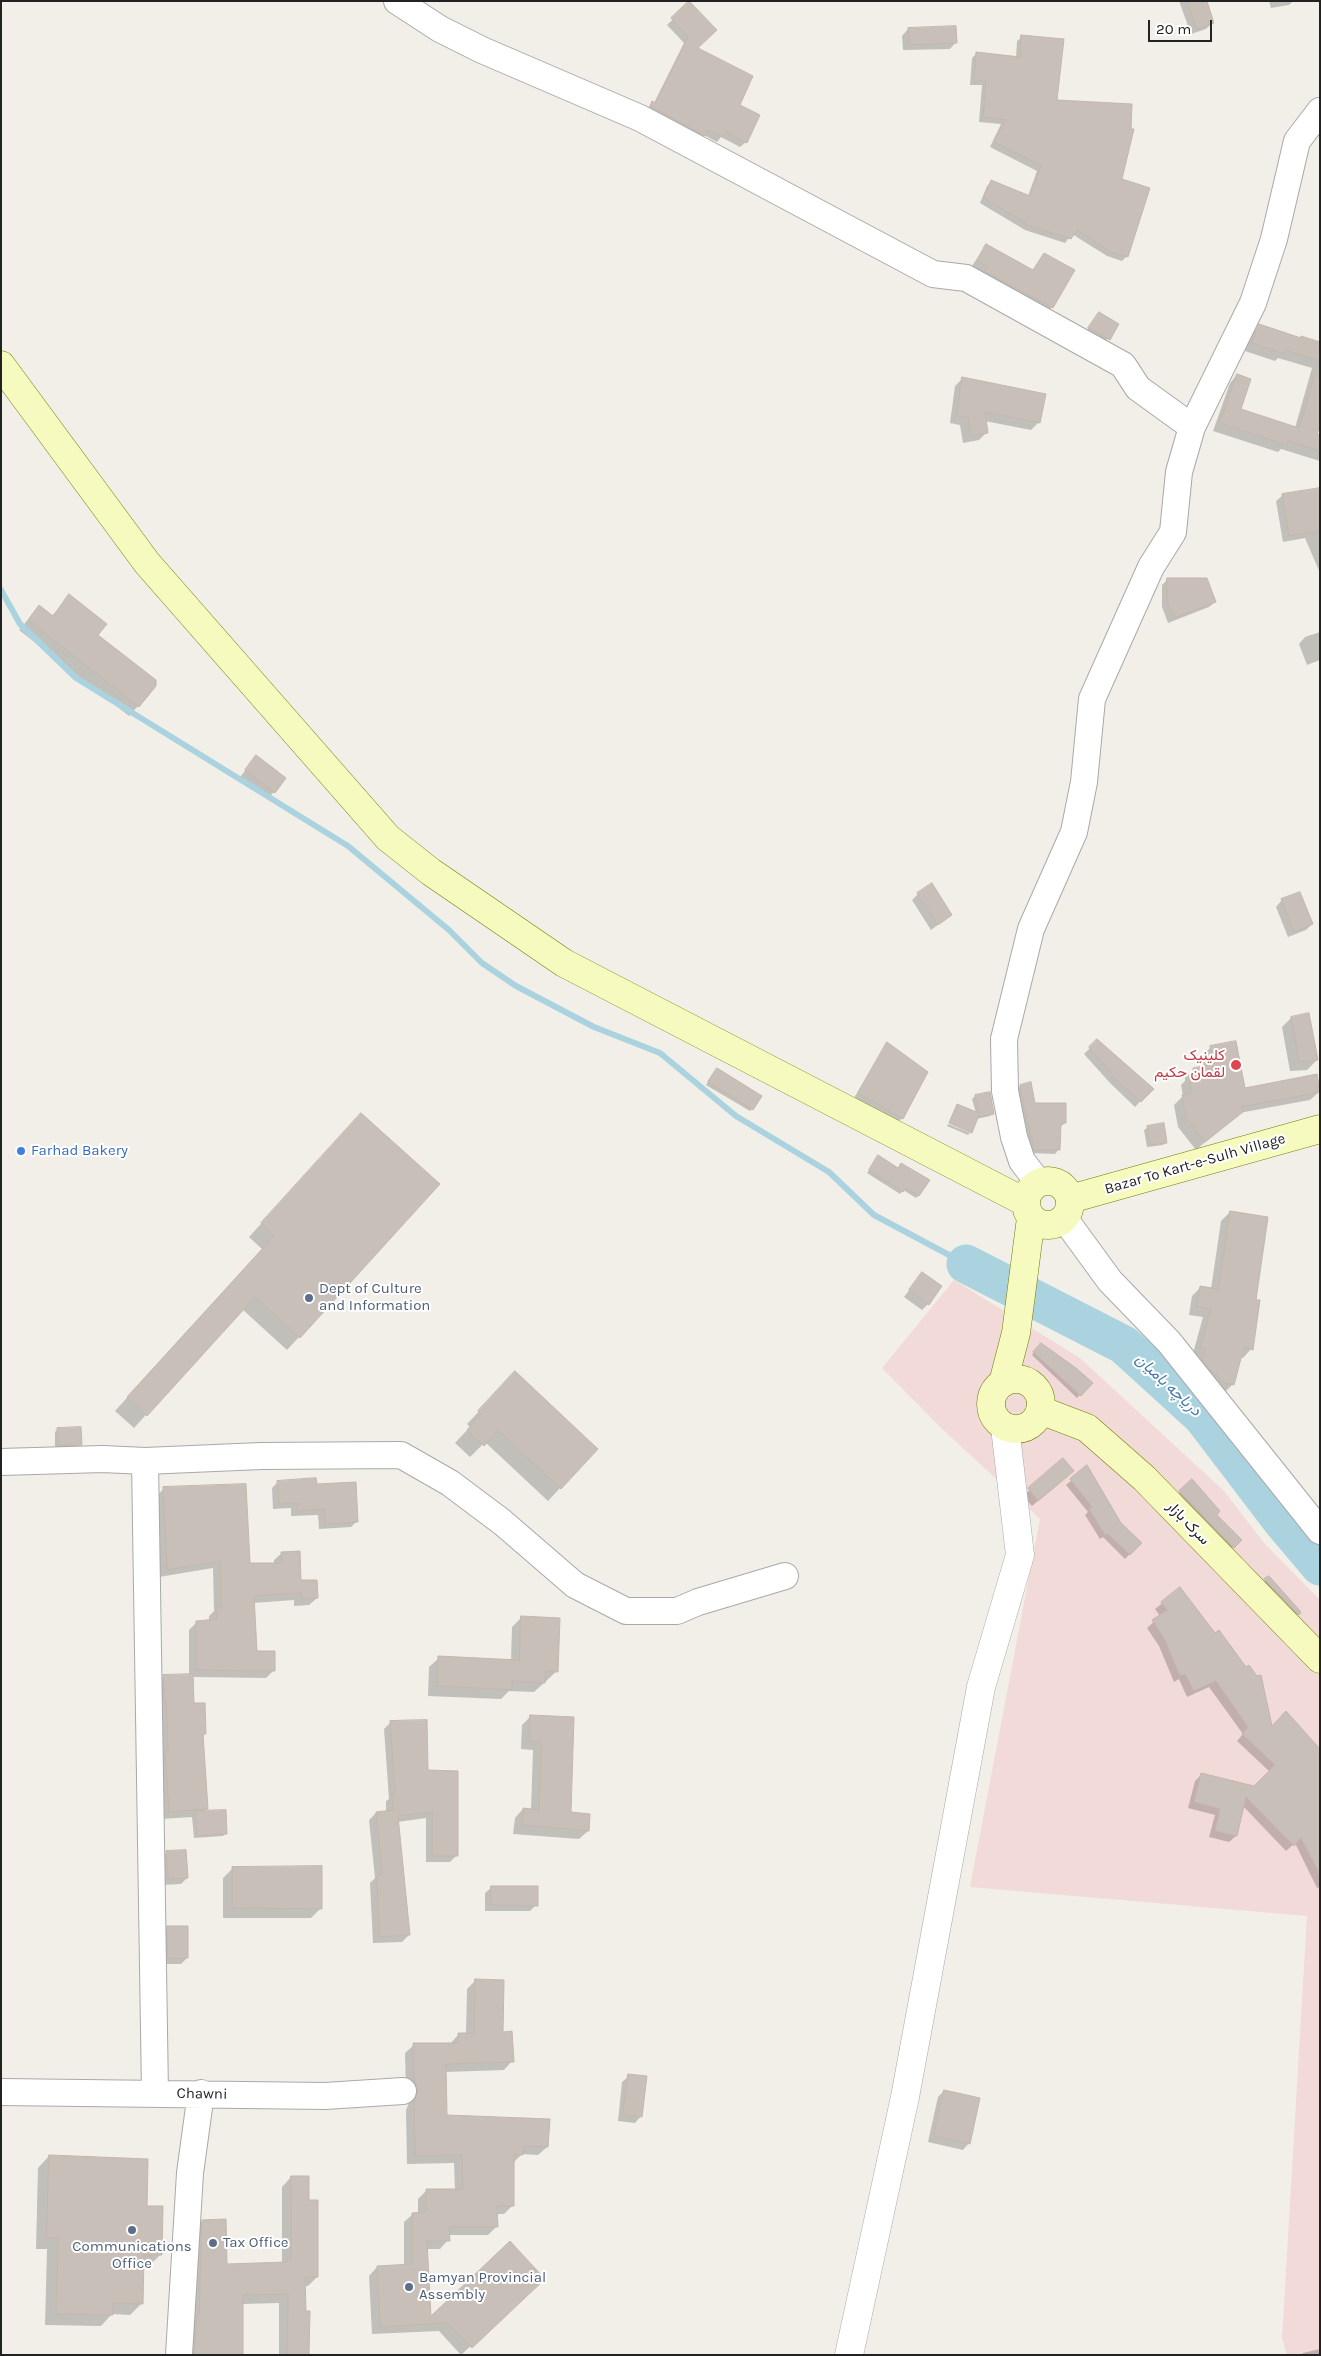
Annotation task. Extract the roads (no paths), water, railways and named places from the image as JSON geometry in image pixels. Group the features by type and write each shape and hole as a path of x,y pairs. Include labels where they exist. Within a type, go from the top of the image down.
{"main road":[{"path":"1,365 147,563 388,838 431,872 564,963 1046,1207 1033,1258 1024,1335 1012,1381"},
{"name":"Bazar To Kart-e-Sulh Village","path":"1046,1207 1320,1130"},
{"path":"1012,1381 1029,1383 1038,1394 1040,1410 1033,1422 1027,1427 1020,1429 1005,1427 995,1418 991,1406 994,1392 1012,1381"},
{"name":"سرک بازار","path":"1040,1410 1087,1428 1144,1478 1320,1659"}],"street":[{"path":"397,1 440,29 482,50 640,118 933,274 966,278 1123,366 1138,388 1192,427"},
{"path":"1320,111 1297,141 1274,239 1253,304 1192,427 1179,472 1172,532 1151,567 1092,699 1084,782 1074,832 1031,929 1004,1039 1004,1091 1014,1137 1022,1161 1046,1207 1110,1281 1169,1342 1320,1531"},
{"path":"850,2355 905,2097 981,1687 1020,1555 1005,1427"},
{"path":"1,1462 103,1459 145,1461 261,1456 401,1455 450,1483 502,1522 575,1585 626,1611 677,1612 698,1602 786,1576"},
{"path":"145,1461 155,2093"},
{"name":"Chawni","path":"1,2092 325,2096 403,2091"},
{"path":"178,2355 190,2173 201,2093"}],"waterway":[{"path":"1,590 20,624 76,678 348,846 449,930 482,963 516,986 594,1027 660,1053 736,1116 829,1172 874,1215 966,1264"},
{"name":"دریاچه بامیان","path":"966,1264 1124,1345 1202,1416 1282,1521 1320,1566"}],"place":[{"name":"کلینیک لقمان حکیم","path":"1236,1065"},
{"name":"Farhad Bakery","path":"21,1151"},
{"name":"Dept of Culture and Information","path":"309,1298"},
{"name":"Communications Office","path":"132,2230"},
{"name":"Tax Office","path":"213,2243"},
{"name":"Bamyan Provincial Assembly","path":"409,2287"}]}
